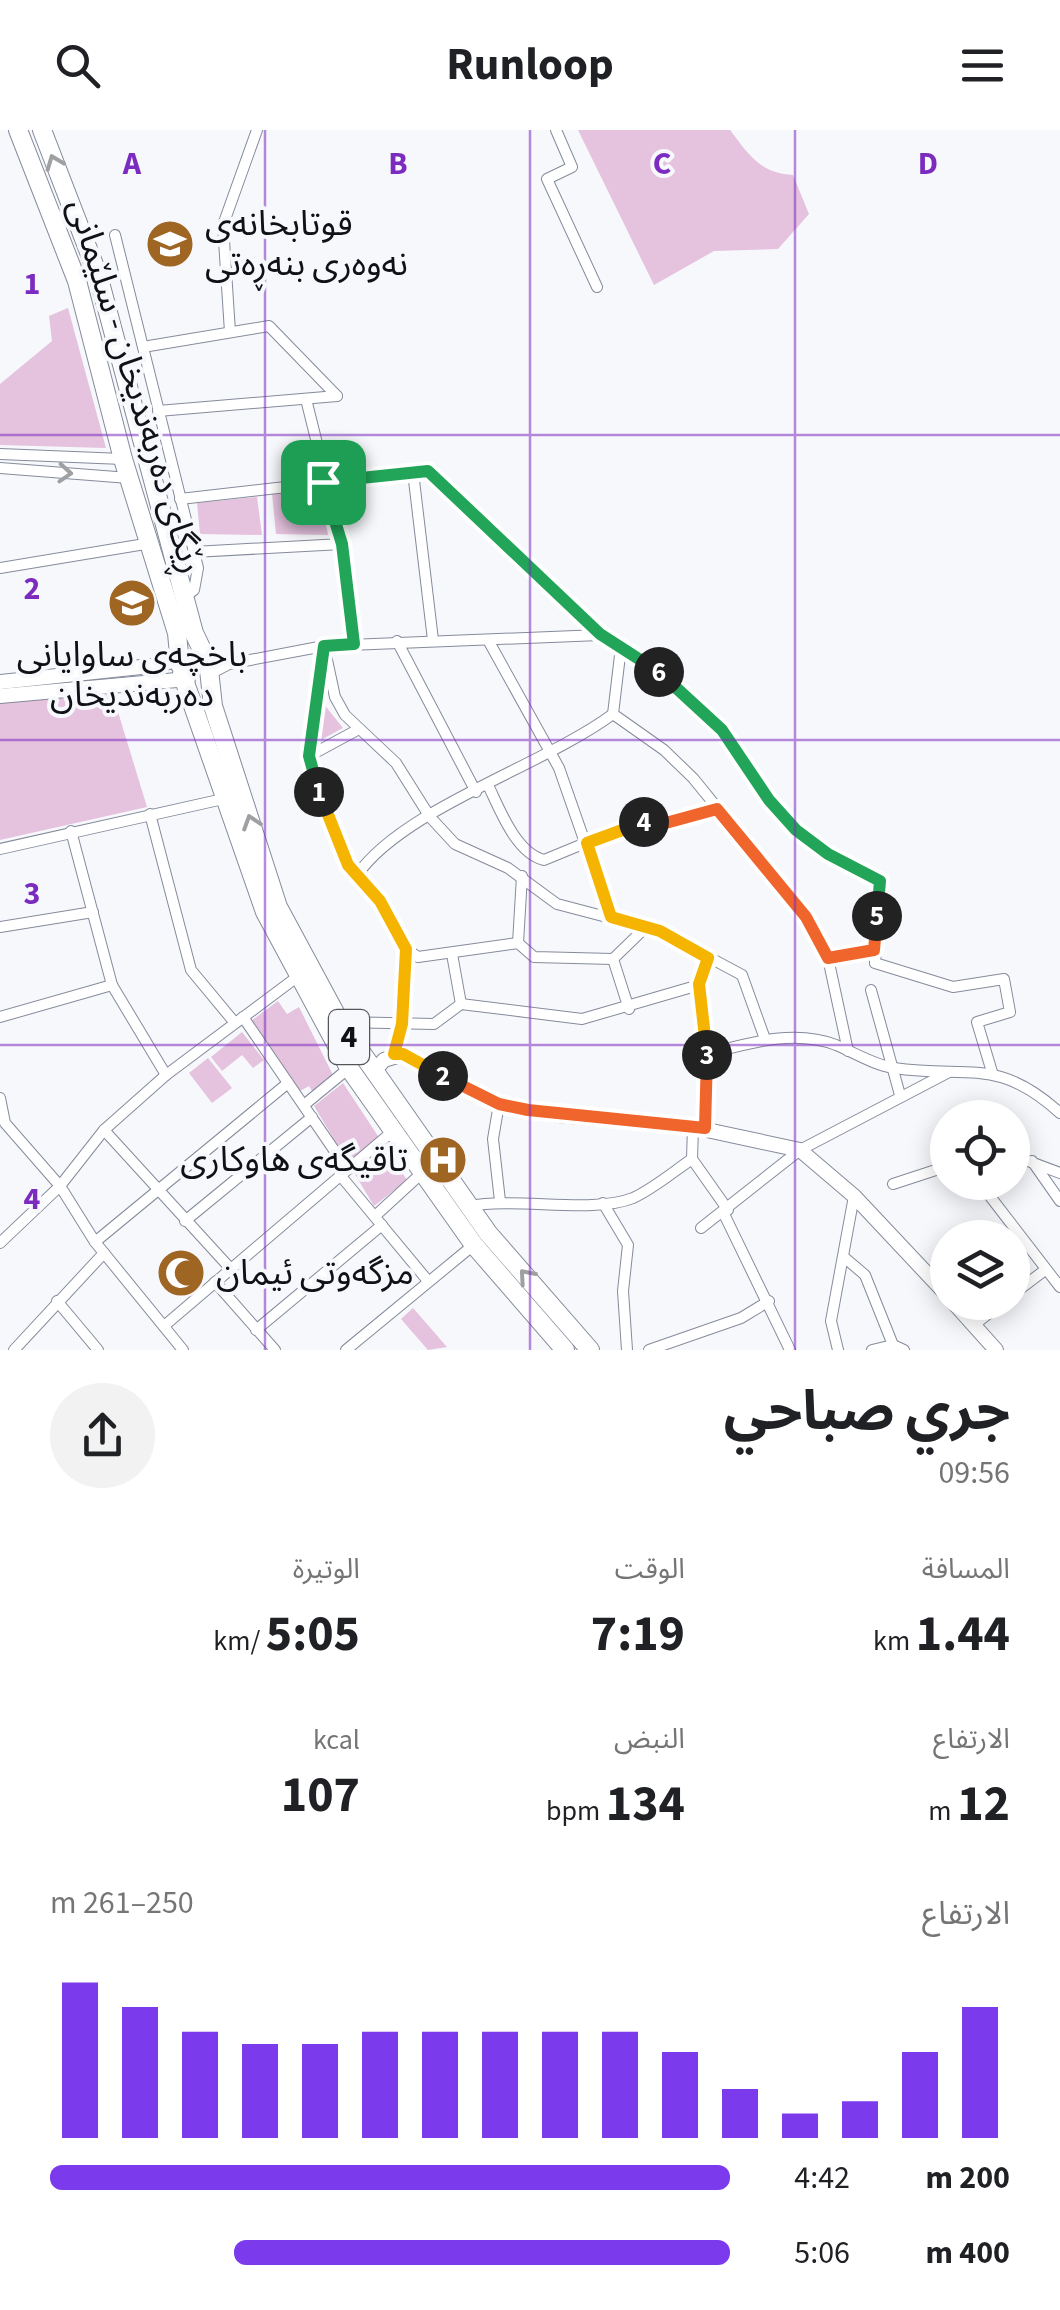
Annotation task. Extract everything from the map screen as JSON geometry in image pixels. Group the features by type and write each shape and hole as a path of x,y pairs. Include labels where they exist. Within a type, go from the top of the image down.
{"highway":[{"name":"ڕێگای دەربەندیخان - سلێمانی","path":"18,130 77,281 123,458 193,668"},
{"name":"ڕێگای دەربەندیخان - سلێمانی","path":"42,130 98,275 187,595 194,633 193,668"},
{"name":"4","path":"193,668 223,799 265,912 297,976 348,1068 423,1172 481,1239 566,1350"},
{"name":"4","path":"193,668 213,706 278,907 340,1022 469,1206 481,1239 590,1350"}],"street":[{"path":"230,332 223,225 257,130"},
{"path":"556,130 572,167 547,179 597,287"},
{"path":"115,234 198,575 194,590 187,595"},
{"path":"142,347 269,326 337,396 158,411"},
{"path":"306,398 323,482 342,544 354,644"},
{"path":"0,454 123,458"},
{"path":"0,468 130,478"},
{"path":"180,500 428,471 600,634 684,692 722,730 769,800 796,830 828,854 880,881 875,963 915,979 953,987 1004,980 1010,1012 977,1022 992,1072"},
{"path":"413,472 433,640"},
{"path":"0,568 152,543"},
{"path":"193,552 342,544"},
{"path":"0,696 230,664 324,646 600,634"},
{"path":"488,640 559,768 611,917"},
{"path":"397,641 476,792"},
{"path":"324,646 335,697 359,729 396,763 430,817 472,856 522,876 557,904 646,927 742,975 765,1039"},
{"path":"324,646 309,756 312,775 348,865 380,901 406,949 418,957 518,944 534,956 614,959 646,927"},
{"path":"358,875 378,848 488,785 576,742 614,714 621,647"},
{"path":"0,682 160,665 193,668"},
{"path":"614,714 664,750 789,895 828,958 848,1051"},
{"path":"309,756 359,729"},
{"path":"488,785 510,828 533,857 544,860 630,825 651,820 662,824 717,809"},
{"path":"0,849 223,799"},
{"path":"150,814 191,970 239,1020 288,1083 344,1172 428,1282"},
{"path":"72,831 112,984 166,1076"},
{"path":"518,944 522,876"},
{"path":"0,927 93,912"},
{"path":"374,1072 394,1054 402,1024 406,949"},
{"path":"828,958 874,950"},
{"path":"452,954 462,1004"},
{"path":"469,1206 500,1200 602,1204 637,1196 692,1159 707,1054 699,984 708,958"},
{"path":"614,959 629,1008"},
{"path":"0,1243 60,1186 104,1130 166,1076 297,976"},
{"path":"0,1017 112,984"},
{"path":"340,1022 434,1024 462,1004 582,1019 699,984"},
{"path":"871,990 900,1095"},
{"path":"707,1054 765,1039 821,1041 894,1068 992,1072 1024,1085 1060,1114"},
{"path":"394,1054 403,1054 499,1104 558,1115 699,1128 800,1150 854,1196 930,1277"},
{"path":"304,1105 348,1068"},
{"path":"701,1228 800,1150 952,1071"},
{"path":"95,1242 288,1083"},
{"path":"0,1098 2,1125 60,1186 95,1242 183,1350"},
{"path":"499,1104 493,1139 500,1200"},
{"path":"185,1222 312,1117"},
{"path":"104,1130 230,1268"},
{"path":"164,1326 393,1130"},
{"path":"692,1159 726,1212 790,1350"},
{"path":"1032,1160 1060,1174"},
{"path":"1032,1160 1060,1201"},
{"path":"256,1330 378,1220 423,1172"},
{"path":"894,1184 930,1172"},
{"path":"838,1350 832,1321 854,1196"},
{"path":"992,1200 1060,1287"},
{"path":"602,1204 628,1244 630,1258 623,1291 627,1350"},
{"path":"352,1348 481,1239"},
{"path":"14,1350 104,1253"},
{"path":"845,1258 865,1274 898,1347 872,1350"},
{"path":"1030,1281 1045,1270"},
{"path":"215,1282 275,1350"},
{"path":"57,1301 98,1350"},
{"path":"650,1350 675,1346 741,1318 769,1301"},
{"path":"969,1320 996,1350"},
{"path":"974,1325 980,1320"}],"shaded area":[{"path":"578,130 730,130 764,166 793,175 809,214 778,249 714,251 654,285"},
{"path":"68,308 106,448 0,445 0,384 52,341 49,316"},
{"path":"322,488 328,535 276,534 272,493"},
{"path":"257,497 262,535 200,534 197,503"},
{"path":"111,689 147,807 0,840 0,703"},
{"path":"323,703 343,728 317,742"},
{"path":"278,1001 287,1014 299,1007 333,1075 312,1091 309,1086 300,1091 251,1021"},
{"path":"242,1032 264,1060 253,1068 242,1055 222,1071 211,1057"},
{"path":"208,1058 232,1088 212,1103 189,1073"},
{"path":"343,1083 407,1180 374,1206 314,1106"},
{"path":"413,1308 447,1347 428,1350 401,1319"}],"place":[{"name":"قوتابخانەی نەوەری بنەڕەتی","path":"170,244"},
{"name":"باخچەی ساوایانی دەربەندیخان","path":"132,603"},
{"name":"تاقیگەی هاوکاری","path":"443,1160"},
{"name":"مزگەوتی ئیمان","path":"181,1273"}],"route":[{"path":"428,471 600,634 646,662 684,692 722,730 769,800 796,830 828,854 880,881 874,950 828,958 806,917 717,809 662,824 651,820 630,825 587,843 611,917 660,931 708,958 699,984 707,1054 705,1128 558,1115 499,1104 403,1054 394,1054 402,1024 400,996 406,949 380,901 348,865 312,775 309,756 314,695 324,646 354,644 342,544 323,482 428,471"}]}
